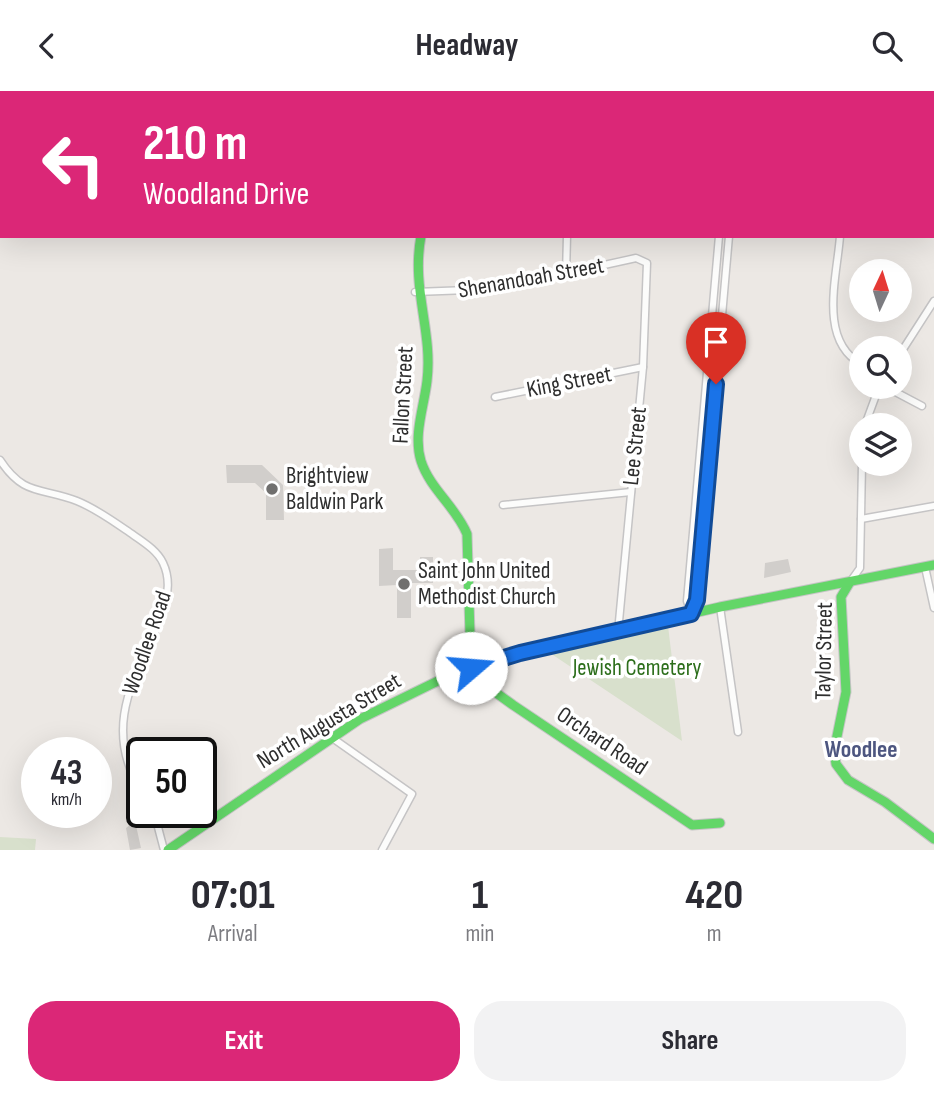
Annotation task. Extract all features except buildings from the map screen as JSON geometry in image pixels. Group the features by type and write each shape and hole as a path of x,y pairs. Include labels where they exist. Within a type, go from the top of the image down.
{"street":[{"name":"Fallon Street","path":"421,238 415,292 428,365 419,455 430,480 458,514 467,534 471,668"},
{"path":"566,275 567,238"},
{"path":"691,614 687,601 719,238"},
{"path":"691,614 697,600 729,238"},
{"path":"840,238 834,327 849,354"},
{"name":"Shenandoah Street","path":"415,292 487,290 636,258 646,261"},
{"name":"Lee Street","path":"618,632 643,367 649,269 646,261"},
{"path":"911,336 934,301"},
{"name":"King Street","path":"495,397 643,367"},
{"path":"909,399 922,406"},
{"name":"Woodlee Road","path":"0,460 24,487 91,507 150,547 163,562 167,577 166,599 134,673 124,720 126,749"},
{"path":"850,582 860,568 862,476"},
{"path":"503,505 631,492"},
{"path":"861,519 934,506"},
{"path":"929,566 934,608"},
{"name":"North Augusta Street","path":"166,850 331,737 380,708 471,668 520,653 720,607 929,566"},
{"name":"Taylor Street","path":"850,582 841,597 846,692 834,751 835,764 848,780 933,836"},
{"path":"720,607 738,732"},
{"name":"Orchard Road","path":"471,668 477,679 513,705 692,825 720,823"},
{"path":"331,737 412,794 382,850"},
{"path":"159,828 166,850"}],"green space":[{"name":"Jewish Cemetery","path":"668,626 682,741 550,653"},
{"path":"0,837 36,839 35,850 0,850"}],"traffic: fast":[{"path":"421,238 420,292 428,363 419,451 430,480 467,534 471,668 477,679 513,705 692,825 720,823"},
{"path":"168,850 360,719 446,677 541,648 720,607 934,565"},
{"path":"850,582 841,597 846,692 834,751 836,764 848,780 885,802 934,839"}],"place":[{"name":"Brightview Baldwin Park","path":"272,489"},
{"name":"Saint John United Methodist Church","path":"404,584"}],"district":[{"name":"Woodlee","path":"861,749"}],"route":[{"path":"471,668 520,653 691,614 697,600 716,384"}]}
